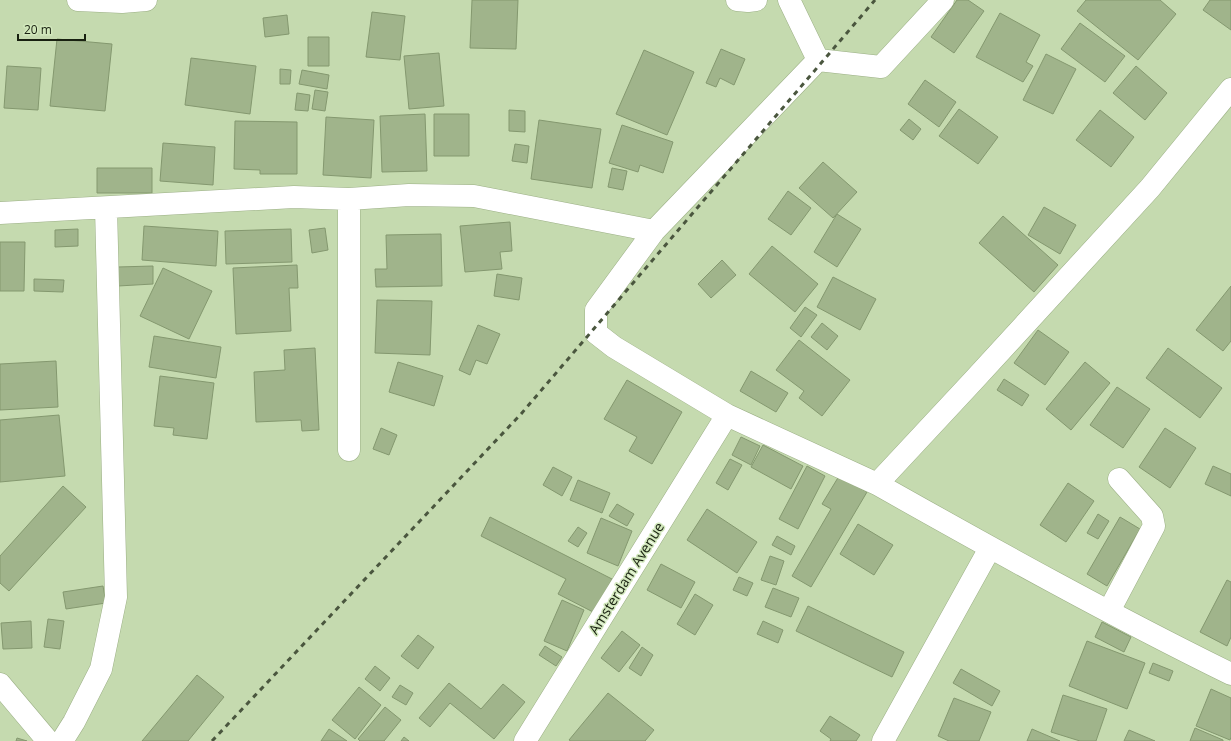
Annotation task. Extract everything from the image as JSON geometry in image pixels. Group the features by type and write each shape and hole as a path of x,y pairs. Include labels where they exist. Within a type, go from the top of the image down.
{"street":[{"path":"78,0 146,0"},
{"path":"737,0 756,0"},
{"path":"789,0 818,60"},
{"path":"818,60 881,67 943,0"},
{"path":"818,60 654,231 596,310 596,333 614,347 728,415 877,484 990,548 1184,651 1231,674"},
{"path":"877,484 1150,188 1231,91"},
{"path":"0,213 294,197 349,199 409,195 474,196 654,231"},
{"path":"349,199 349,450"},
{"path":"62,741 74,722 101,669 116,597 106,208"},
{"name":"Amsterdam Avenue","path":"525,741 728,415"},
{"path":"1109,611 1154,526 1152,516 1119,478"},
{"path":"883,741 990,548"},
{"path":"0,684 48,741"}],"building":[{"path":"472,0 518,0 516,49 470,48"},
{"path":"957,0 968,0 984,11 954,53 931,37"},
{"path":"1086,0 1160,0 1176,14 1138,60 1077,11"},
{"path":"1210,0 1231,0 1231,30 1203,10"},
{"path":"372,12 405,16 400,60 366,57"},
{"path":"1000,13 1040,35 1026,62 1033,66 1023,82 976,57"},
{"path":"287,15 289,34 265,37 263,18"},
{"path":"1080,23 1125,56 1105,82 1061,49"},
{"path":"308,37 329,37 329,66 308,66"},
{"path":"57,39 112,44 105,111 50,106"},
{"path":"721,49 745,59 734,85 720,78 716,87 706,83"},
{"path":"644,50 694,72 667,135 616,114"},
{"path":"439,53 444,106 409,109 404,56"},
{"path":"1046,54 1076,69 1053,114 1023,100"},
{"path":"191,58 256,66 250,114 185,105"},
{"path":"7,66 41,68 38,110 4,108"},
{"path":"1136,66 1167,93 1145,120 1113,93"},
{"path":"280,69 291,70 290,84 280,84"},
{"path":"302,70 329,75 327,89 299,84"},
{"path":"925,80 956,102 939,127 908,104"},
{"path":"315,90 328,92 325,111 312,109"},
{"path":"297,93 310,95 308,111 295,110"},
{"path":"959,109 998,137 978,164 939,136"},
{"path":"509,110 525,111 525,132 509,131"},
{"path":"1100,110 1134,137 1111,167 1076,140"},
{"path":"425,114 427,171 382,172 380,116"},
{"path":"434,114 469,114 469,156 434,156"},
{"path":"326,117 374,120 371,178 323,175"},
{"path":"909,119 921,129 913,140 900,130"},
{"path":"539,120 601,129 592,188 531,179"},
{"path":"235,121 297,122 297,174 260,174 260,170 234,169"},
{"path":"622,125 673,142 663,173 640,165 638,172 609,163"},
{"path":"163,143 215,147 213,185 160,181"},
{"path":"515,144 529,146 527,163 512,161"},
{"path":"823,162 857,192 833,218 799,188"},
{"path":"97,168 152,168 152,193 97,193"},
{"path":"612,168 627,171 623,190 608,187"},
{"path":"788,191 811,208 791,235 768,219"},
{"path":"1044,207 1076,225 1060,254 1028,235"},
{"path":"837,214 861,229 837,267 814,252"},
{"path":"1003,216 1058,265 1034,292 979,243"},
{"path":"510,222 512,251 500,252 502,269 465,272 460,226"},
{"path":"144,226 218,231 216,266 142,260"},
{"path":"325,228 328,250 312,253 309,230"},
{"path":"78,229 78,246 55,247 55,230"},
{"path":"291,229 292,262 226,264 225,231"},
{"path":"441,234 442,286 376,287 375,269 387,269 386,235"},
{"path":"0,242 25,242 24,291 0,291"},
{"path":"772,246 818,284 795,312 749,274"},
{"path":"722,260 736,275 711,298 698,284"},
{"path":"297,265 298,288 289,288 291,331 236,334 233,268"},
{"path":"153,266 153,284 118,286 117,267"},
{"path":"163,268 212,291 189,339 140,316"},
{"path":"497,274 522,278 519,300 494,296"},
{"path":"833,277 876,299 860,330 817,307"},
{"path":"34,279 64,280 63,292 34,291"},
{"path":"1231,286 1231,341 1223,351 1196,330"},
{"path":"377,300 432,301 430,355 375,353"},
{"path":"805,307 817,315 801,337 790,328"},
{"path":"822,323 838,336 827,350 811,337"},
{"path":"478,325 500,334 487,364 476,360 470,375 459,370"},
{"path":"1038,330 1069,352 1045,385 1014,363"},
{"path":"154,336 221,347 216,378 149,367"},
{"path":"799,340 850,380 822,416 799,398 804,391 776,370"},
{"path":"315,348 319,430 302,431 301,420 256,422 254,372 285,370 284,350"},
{"path":"1168,348 1222,388 1200,418 1146,378"},
{"path":"56,361 58,407 0,410 0,364"},
{"path":"398,362 443,376 434,406 389,392"},
{"path":"1085,362 1110,383 1071,430 1046,409"},
{"path":"751,371 788,393 776,412 740,391"},
{"path":"160,376 214,383 207,439 173,435 174,428 154,426"},
{"path":"1004,379 1029,395 1022,406 997,390"},
{"path":"627,380 682,412 652,464 629,451 637,437 604,419"},
{"path":"1117,387 1150,409 1123,448 1090,425"},
{"path":"59,415 65,476 0,482 0,420"},
{"path":"381,428 397,435 389,455 373,449"},
{"path":"1165,428 1196,448 1170,488 1139,467"},
{"path":"741,437 760,446 751,465 732,455"},
{"path":"763,445 803,466 791,489 751,467"},
{"path":"730,459 742,465 728,490 716,483"},
{"path":"807,466 825,476 798,529 779,519"},
{"path":"1213,466 1231,474 1231,496 1205,484"},
{"path":"553,467 572,477 562,496 543,485"},
{"path":"839,476 867,492 811,587 792,576 831,509 822,504"},
{"path":"578,480 610,493 602,513 570,500"},
{"path":"1068,483 1094,501 1066,542 1040,525"},
{"path":"63,486 86,507 9,591 0,583 0,556"},
{"path":"617,504 634,514 627,526 609,516"},
{"path":"707,509 757,542 737,573 687,540"},
{"path":"1098,514 1109,521 1098,539 1087,533"},
{"path":"490,517 612,579 595,613 558,594 566,579 481,536"},
{"path":"1120,517 1140,529 1107,586 1087,574"},
{"path":"601,518 632,531 618,566 587,553"},
{"path":"858,524 893,545 874,575 840,554"},
{"path":"578,527 587,533 578,547 568,541"},
{"path":"777,536 795,546 791,555 772,545"},
{"path":"770,556 784,561 776,585 761,580"},
{"path":"661,564 695,582 681,608 647,590"},
{"path":"739,577 753,583 747,596 733,590"},
{"path":"1227,580 1231,582 1231,637 1227,646 1200,632"},
{"path":"103,586 106,603 66,609 63,592"},
{"path":"773,588 799,598 791,617 765,607"},
{"path":"695,594 713,605 695,635 677,624"},
{"path":"562,600 584,610 567,651 544,641"},
{"path":"808,606 904,652 892,677 796,631"},
{"path":"48,619 64,621 60,649 44,647"},
{"path":"31,621 32,648 3,649 1,623"},
{"path":"763,621 783,630 778,643 757,634"},
{"path":"1102,622 1131,637 1124,652 1095,637"},
{"path":"622,631 640,645 619,672 601,658"},
{"path":"418,635 434,647 418,669 401,656"},
{"path":"1087,641 1145,663 1127,709 1069,686"},
{"path":"545,646 562,657 556,666 539,655"},
{"path":"642,647 653,655 641,676 629,668"},
{"path":"1153,663 1173,671 1169,681 1149,673"},
{"path":"375,666 390,678 380,691 365,679"},
{"path":"961,669 1000,691 992,706 953,683"},
{"path":"197,675 224,697 188,741 142,741"},
{"path":"449,683 481,709 503,684 525,702 494,739 450,703 430,727 419,718"},
{"path":"400,685 413,693 406,705 392,697"},
{"path":"359,687 381,705 355,739 332,720"},
{"path":"1211,689 1231,698 1230,740 1196,726"},
{"path":"608,693 654,730 645,741 569,740"},
{"path":"1063,695 1107,709 1096,741 1080,741 1051,732"},
{"path":"954,698 991,712 979,741 949,741 938,736"},
{"path":"385,707 401,720 384,741 360,741 358,739"},
{"path":"830,716 860,735 856,741 830,741 831,739 820,731"},
{"path":"1195,728 1223,740 1223,741 1190,741"},
{"path":"329,729 347,741 321,741"},
{"path":"1032,729 1060,741 1027,741"},
{"path":"1129,730 1155,741 1124,741"},
{"path":"404,737 409,741 401,741"},
{"path":"17,738 27,741 16,741"}],"railway":[{"path":"212,741 521,414 875,0"}]}
